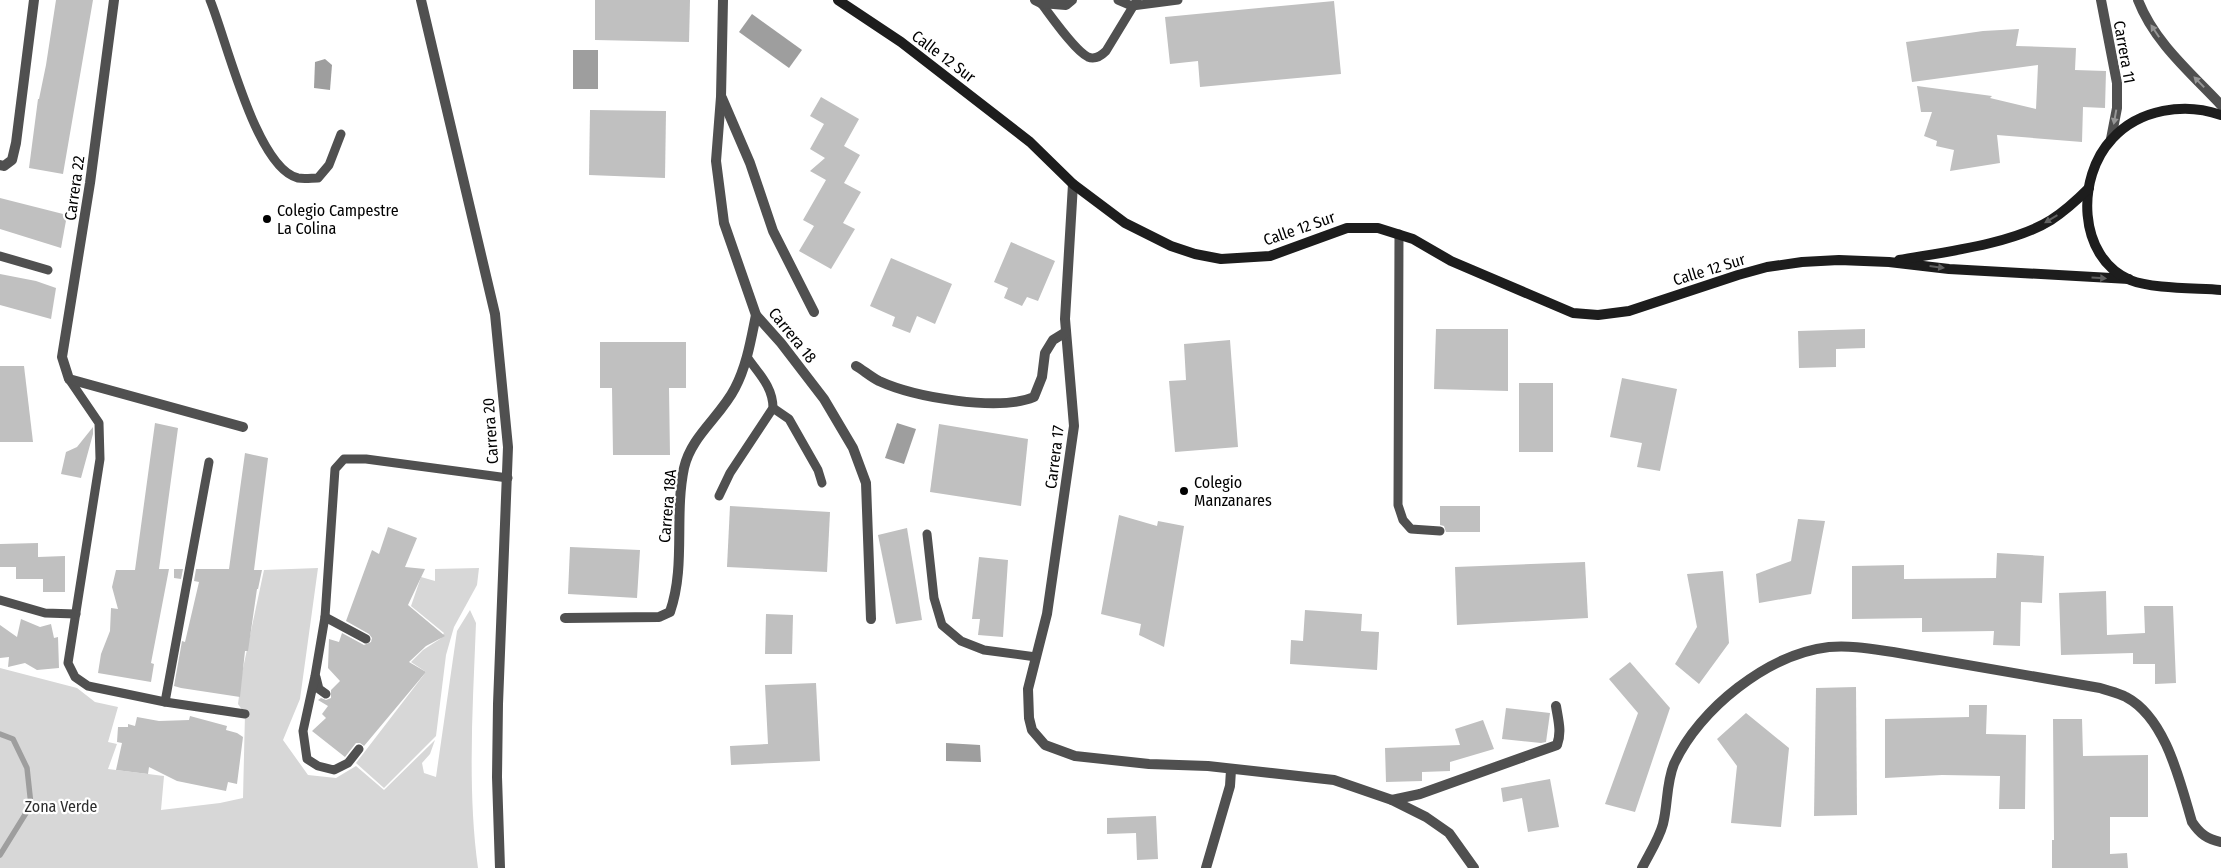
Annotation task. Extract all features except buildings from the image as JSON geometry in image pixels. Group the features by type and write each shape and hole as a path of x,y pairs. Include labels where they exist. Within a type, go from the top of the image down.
{"main road":[{"name":"Calle 12 Sur","path":"838,0 901,42 1030,142 1073,184 1125,223 1171,246 1221,259 1270,256 1347,228 1378,228 1413,239 1450,261 1573,313 1598,315 1630,311 1705,284 1767,267 1802,262 1840,260 1889,262 1949,269 2129,279 2143,283 2221,290"},
{"path":"2129,279 2104,260 2094,242 2087,209 2089,188 2097,162 2111,139 2142,118 2168,110 2183,108 2221,116"},
{"name":"Calle 12 Sur","path":"1889,262 1981,244 2032,229 2050,221 2066,210 2089,188"}],"street":[{"path":"0,166 4,166 12,160 16,143 34,0"},
{"name":"Carrera 22","path":"69,380 62,358 90,183 114,0"},
{"name":"Carrera 20","path":"421,0 495,314 508,447 496,777 500,868"},
{"name":"Carrera 18","path":"723,0 721,97 716,161 724,223 756,315 781,343 824,399 853,448 866,483 869,517 871,620"},
{"name":"Carrera 11","path":"2100,0 2117,83 2117,108 2111,139"},
{"name":"Carrera 11","path":"2138,0 2144,15 2160,38 2221,105"},
{"path":"1038,2 1069,2"},
{"path":"721,97 750,163 773,231 814,312"},
{"name":"Carrera 17","path":"1073,184 1065,319 1074,426 1047,614 1028,689 1029,718 1032,730 1045,746 1075,756 1149,764 1208,766 1231,770"},
{"name":"Carrera 18A","path":"565,618 659,617 670,612 679,571 679,523 684,467 696,442 735,389 747,358 756,315"},
{"path":"856,366 878,381 926,396 976,403 1023,402 1034,397 1042,377 1045,353 1053,340 1066,332"},
{"path":"69,380 243,427"},
{"path":"1642,868 1663,824 1666,790 1674,765 1692,733 1713,709 1737,687 1767,669 1796,656 1828,647 1859,647 2100,688 2127,697 2145,711 2169,749 2192,822 2198,832 2207,838 2221,842"},
{"path":"1392,800 1420,794 1557,745 1560,738 1560,728 1556,706"},
{"path":"1206,868 1230,786 1231,770 1334,780 1392,800 1426,817 1449,833 1474,868"}],"lane":[{"path":"210,0 256,128 280,166 298,178 318,178 329,165 341,134"},
{"path":"1118,0 1134,3 1178,0"},
{"path":"1038,2 1067,37 1087,57 1093,58 1106,52 1134,3"},
{"path":"1399,234 1398,505 1403,520 1411,529 1440,531"},
{"path":"0,256 48,270"},
{"path":"719,496 730,473 773,408 773,396 768,386 747,358"},
{"path":"69,380 99,423 100,459 68,663 75,677 88,686 165,702 246,714"},
{"path":"773,408 789,419 818,470 822,483"},
{"path":"359,749 348,763 334,770 318,766 307,759 303,731 316,676 324,617 335,469 344,459 366,459 508,478"},
{"path":"165,702 209,462"},
{"path":"927,534 934,598 942,626 961,641 984,650 1036,657"},
{"path":"0,600 45,612 76,614"},
{"path":"324,617 366,639"},
{"path":"316,676 319,689 326,694"}],"green space":[{"name":"Zona Verde","path":"318,568 300,699 283,740 308,775 336,778 356,766 384,790 435,740 430,754 422,763 424,773 436,777 457,631 470,610 476,623 472,715 472,776 478,868 0,868 0,668 77,688 95,702 118,707 108,742 117,744 108,769 164,776 161,810 220,803 243,798 245,714 238,704 242,673 264,570"},
{"path":"479,568 477,585 454,627 446,655 436,736 384,788 356,763 426,672 411,662 423,650 440,639 444,633 411,606 421,577 435,581 435,569"}],"shaded area":[{"path":"752,14 802,50 789,68 739,32"},
{"path":"573,50 598,50 598,89 573,89"},
{"path":"325,59 332,65 330,90 314,88 315,62"},
{"path":"897,423 916,429 904,464 885,458"},
{"path":"946,743 980,745 981,762 946,761"}],"waterway":[{"path":"0,734 13,739 27,768 31,805 0,855"}],"place":[{"name":"Colegio Campestre La Colina","path":"267,219"},
{"name":"Colegio Manzanares","path":"1184,491"}]}
